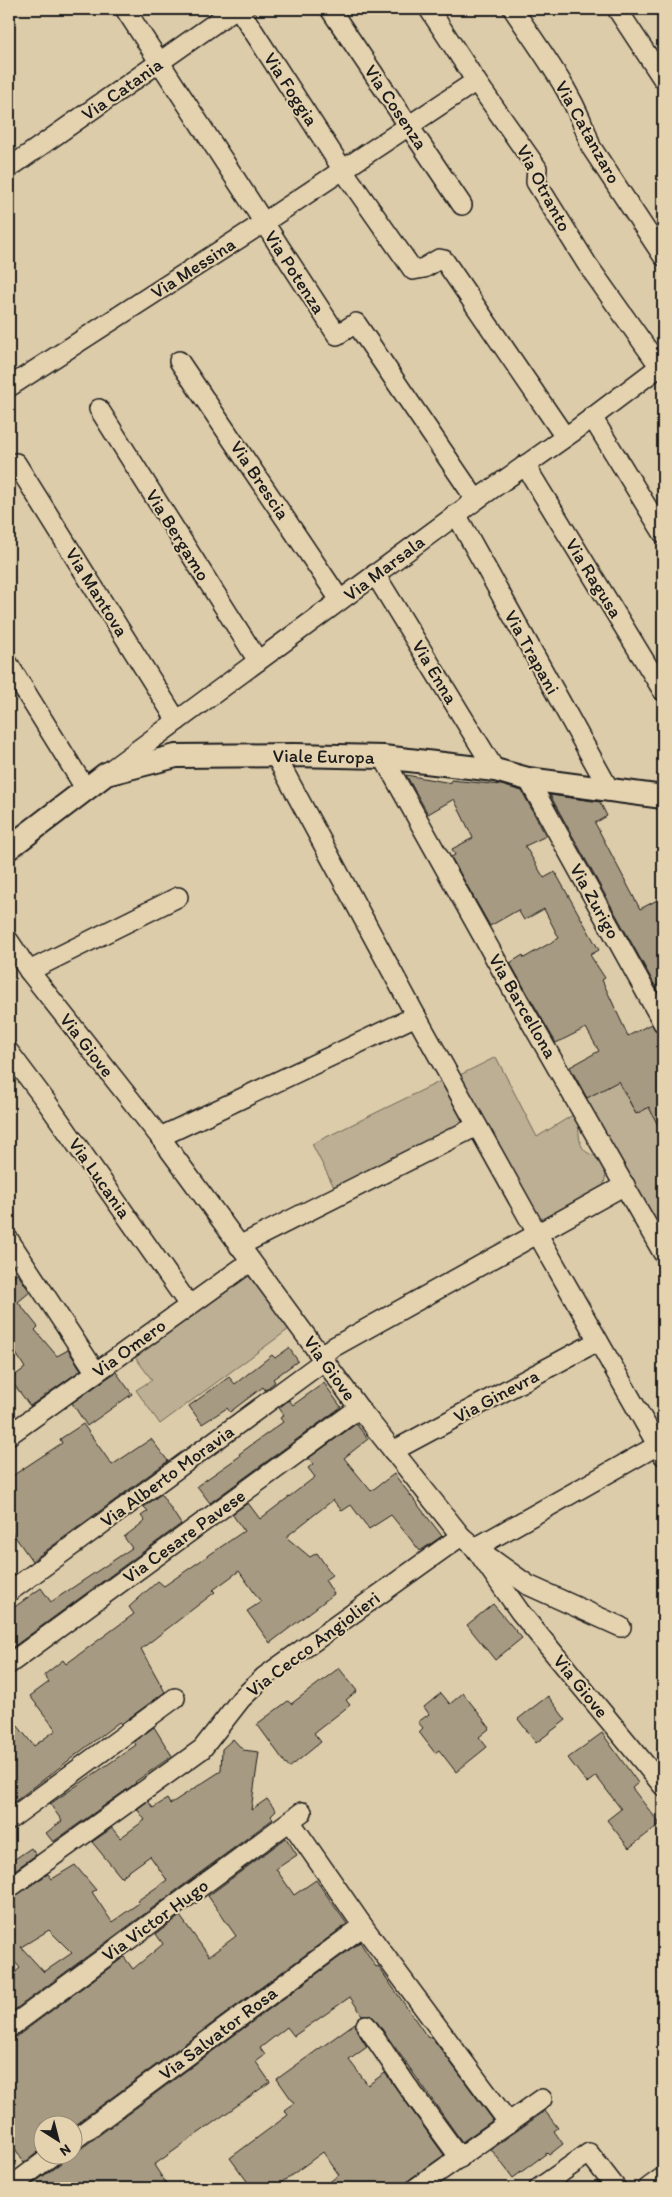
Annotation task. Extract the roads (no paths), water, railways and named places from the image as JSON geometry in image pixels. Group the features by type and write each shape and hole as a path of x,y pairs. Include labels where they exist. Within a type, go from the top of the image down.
{"street":[{"name":"Via Potenza","path":"125,9 336,335 356,323 476,500"},
{"name":"Via Catania","path":"9,168 161,63 235,9"},
{"name":"Via Foggia","path":"239,9 343,170 413,270 424,268 439,259 444,260 565,437"},
{"name":"Via Cosenza","path":"330,9 462,205"},
{"name":"Via Otranto","path":"429,9 537,168 536,182 587,264 661,365"},
{"name":"Via Catanzaro","path":"513,9 569,94 586,130 591,147 663,256"},
{"path":"617,9 663,79"},
{"name":"Via Messina","path":"9,387 343,170 476,80"},
{"name":"Via Brescia","path":"179,361 340,600"},
{"name":"Via Marsala","path":"106,774 456,514 565,437 661,365"},
{"name":"Via Bergamo","path":"99,409 258,661"},
{"path":"592,417 663,533"},
{"name":"Via Mantova","path":"16,463 177,721"},
{"name":"Via Ragusa","path":"525,465 663,691"},
{"name":"Via Trapani","path":"456,514 609,789"},
{"name":"Via Enna","path":"375,574 495,770"},
{"path":"9,665 85,788"},
{"path":"275,755 536,1233 660,1450 468,1542 528,1585 621,1627"},
{"name":"Viale Europa","path":"9,848 85,788 106,774 176,756 383,757 495,770 528,779 663,797"},
{"name":"Via Barcellona","path":"383,757 520,1003 663,1253"},
{"name":"Via Zurigo","path":"528,779 663,1023"},
{"path":"29,971 178,897"},
{"name":"Via Giove","path":"9,941 29,971 160,1137 359,1408 468,1542 520,1612 663,1786"},
{"path":"160,1137 416,1016"},
{"name":"Via Lucania","path":"9,1052 190,1304"},
{"path":"239,1246 477,1126"},
{"name":"Via Alberto Moravia","path":"9,1592 323,1357 536,1233 625,1185"},
{"path":"9,1240 95,1372"},
{"name":"Via Omero","path":"9,1435 250,1262"},
{"name":"Via Ginevra","path":"393,1451 598,1341"},
{"name":"Via Cesare Pavese","path":"9,1664 359,1408"},
{"name":"Via Cecco Angiolieri","path":"9,1888 202,1749 241,1699 264,1677 468,1542"},
{"path":"9,1820 176,1698"},
{"name":"Via Victor Hugo","path":"9,2028 296,1817 363,1926"},
{"path":"363,1926 509,2122"},
{"name":"Via Salvator Rosa","path":"82,2134 363,1926"},
{"path":"366,2025 460,2158"},
{"path":"416,2188 542,2099"},
{"path":"539,2188 589,2153 616,2188"},
{"path":"9,2188 41,2164"},
{"path":"648,2188 663,2177"}]}
